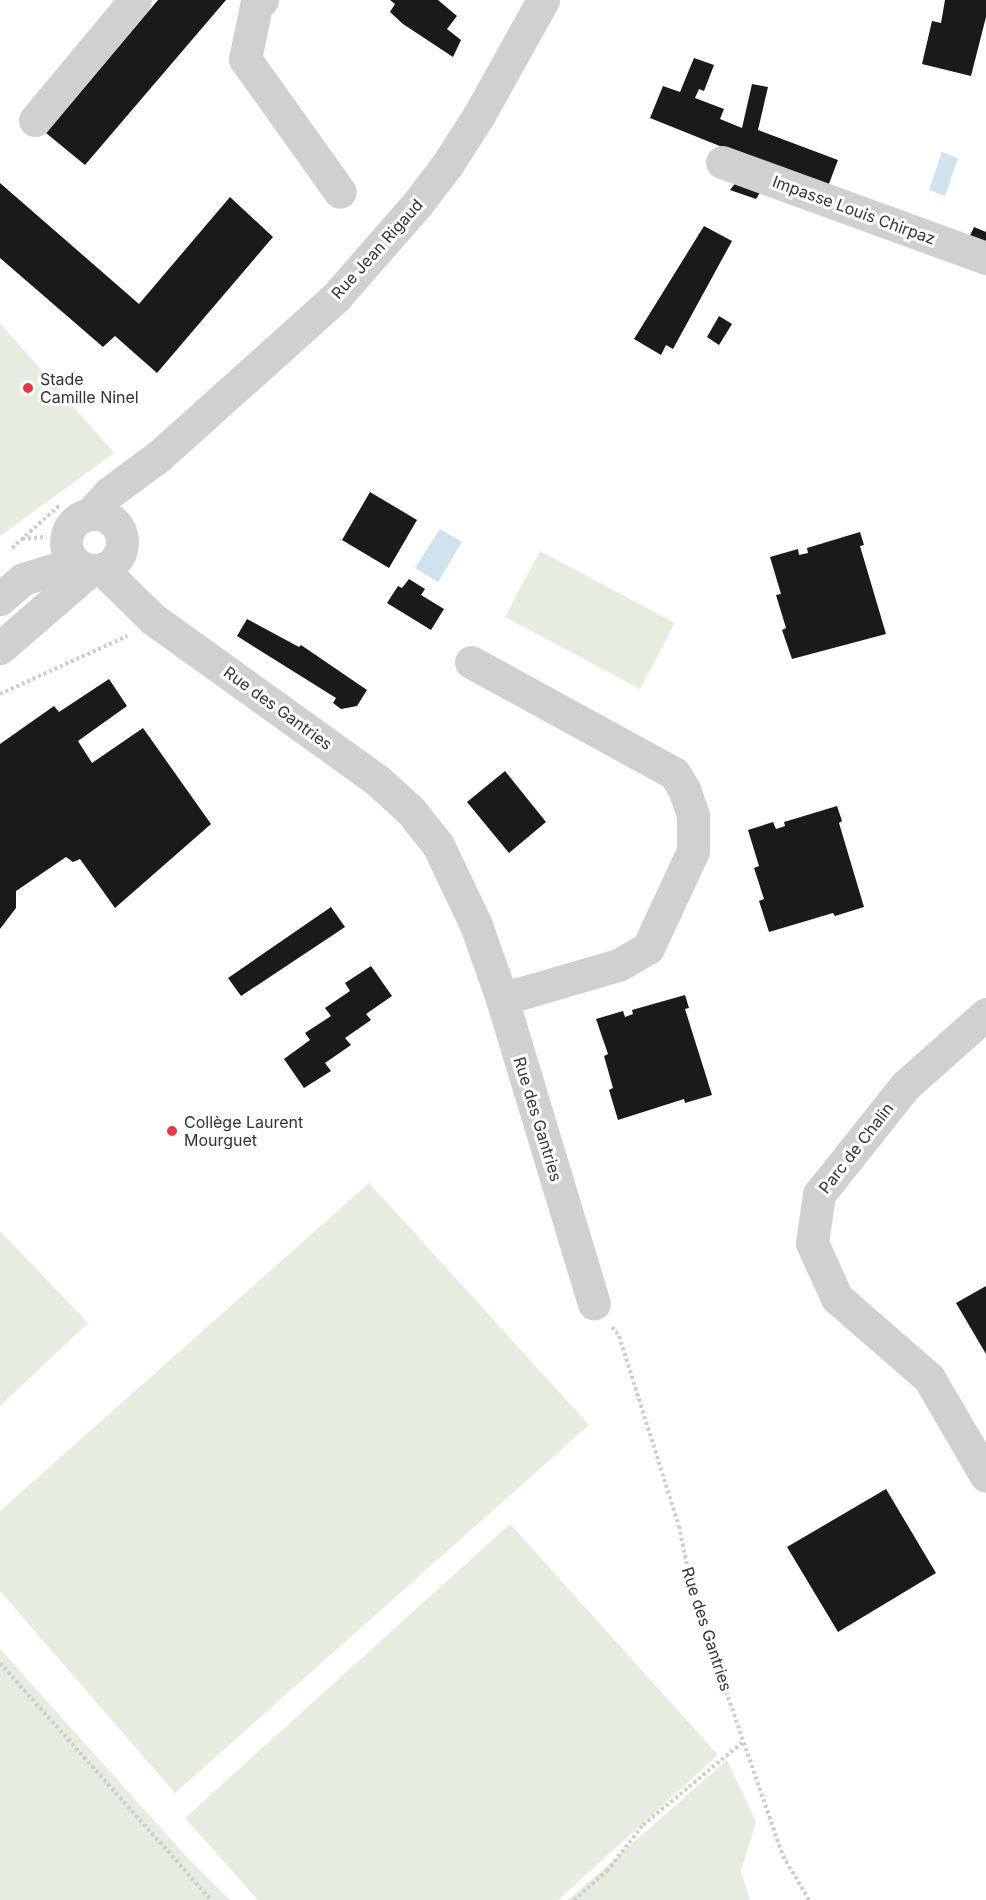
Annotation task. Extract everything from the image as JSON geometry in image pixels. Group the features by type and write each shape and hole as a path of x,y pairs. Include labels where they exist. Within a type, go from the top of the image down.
{"street":[{"path":"36,120 135,0"},
{"path":"262,0 256,6 245,59 340,192"},
{"name":"Rue Jean Rigaud","path":"110,527 109,493 159,456 336,297 418,203 447,165 474,123 543,0"},
{"name":"Impasse Louis Chirpaz","path":"722,162 986,258"},
{"path":"85,572 70,556 66,538 76,519 110,527"},
{"path":"0,616 29,592 117,559 110,527"},
{"path":"110,527 153,619"},
{"path":"0,599 23,579 85,572"},
{"path":"0,648 85,572"},
{"name":"Rue des Gantries","path":"85,572 302,724 376,780 410,810 438,845 476,925 502,999 594,1303"},
{"path":"471,662 674,773 684,789 693,814 693,851 648,948 618,965 502,999"},
{"name":"Parc de Chalin","path":"986,1014 905,1086 819,1194 812,1243 837,1299 928,1378 986,1476"}],"path":[{"path":"0,694 122,639 153,619"},
{"name":"Rue des Gantries","path":"594,1303 619,1336 678,1526 689,1582 783,1856 809,1900"},
{"path":"0,1663 211,1900"},
{"path":"574,1900 607,1870 643,1826 744,1741"}],"shaded area":[{"name":"Stade Camille Ninel","path":"0,323 114,453 0,536"},
{"path":"540,551 675,623 640,689 505,617"},
{"path":"369,1183 589,1425 175,1793 0,1591 0,1511"},
{"path":"0,1231 88,1323 0,1406"},
{"path":"510,1524 718,1755 558,1900 258,1900 185,1818"},
{"path":"0,1649 185,1855 230,1900 0,1900"},
{"path":"727,1760 756,1822 741,1871 750,1900 568,1900"}],"water":[{"path":"942,152 958,158 945,196 929,190"},
{"path":"440,529 462,542 438,582 415,568"}],"building":[{"path":"158,0 226,0 85,165 46,133"},
{"path":"390,0 438,0 457,16 447,29 461,40 453,57 403,24 390,12 395,4"},
{"path":"945,0 986,0 986,17 971,76 922,64 932,21 941,23"},
{"path":"694,58 714,65 704,91 699,89 695,98 724,109 720,119 742,128 752,84 768,87 758,130 838,160 827,189 650,118 663,86 680,92"},
{"path":"740,177 764,186 756,199 730,190"},
{"path":"0,183 139,304 230,197 273,237 157,373 115,336 103,347 0,258"},
{"path":"704,226 732,241 673,349 666,345 661,355 634,339"},
{"path":"974,227 986,232 986,249 967,242"},
{"path":"719,316 732,324 719,345 707,337"},
{"path":"370,492 417,520 389,568 342,540"},
{"path":"860,532 864,545 860,546 886,634 792,659 782,630 786,628 776,595 781,594 770,557 798,549 799,555 808,553 807,548"},
{"path":"409,579 425,589 421,595 444,609 431,630 387,603 398,586 402,588"},
{"path":"247,619 299,647 301,645 367,690 357,706 341,709 333,703 336,698 237,636"},
{"path":"109,679 127,706 78,741 92,763 143,728 211,824 115,908 80,859 73,862 66,857 16,891 16,908 0,929 0,744 54,706 59,712"},
{"path":"505,771 546,822 509,853 467,802"},
{"path":"837,806 842,821 839,823 864,907 835,916 833,913 769,932 759,901 764,899 754,868 759,866 748,830 773,822 776,829 785,826 784,822"},
{"path":"331,907 345,927 241,996 228,978"},
{"path":"371,966 392,996 366,1014 371,1020 345,1038 351,1045 325,1063 331,1071 304,1088 284,1059 310,1040 305,1033 331,1016 325,1008 350,991 345,983"},
{"path":"685,995 689,1008 685,1009 712,1095 685,1103 684,1099 618,1120 609,1090 613,1088 604,1056 608,1054 596,1019 623,1011 625,1017 633,1014 632,1010"},
{"path":"986,1286 986,1354 956,1303"},
{"path":"886,1489 936,1573 838,1632 787,1547"}],"place":[{"name":"Stade Camille Ninel","path":"28,388"},
{"name":"Collège Laurent Mourguet","path":"172,1131"}]}
